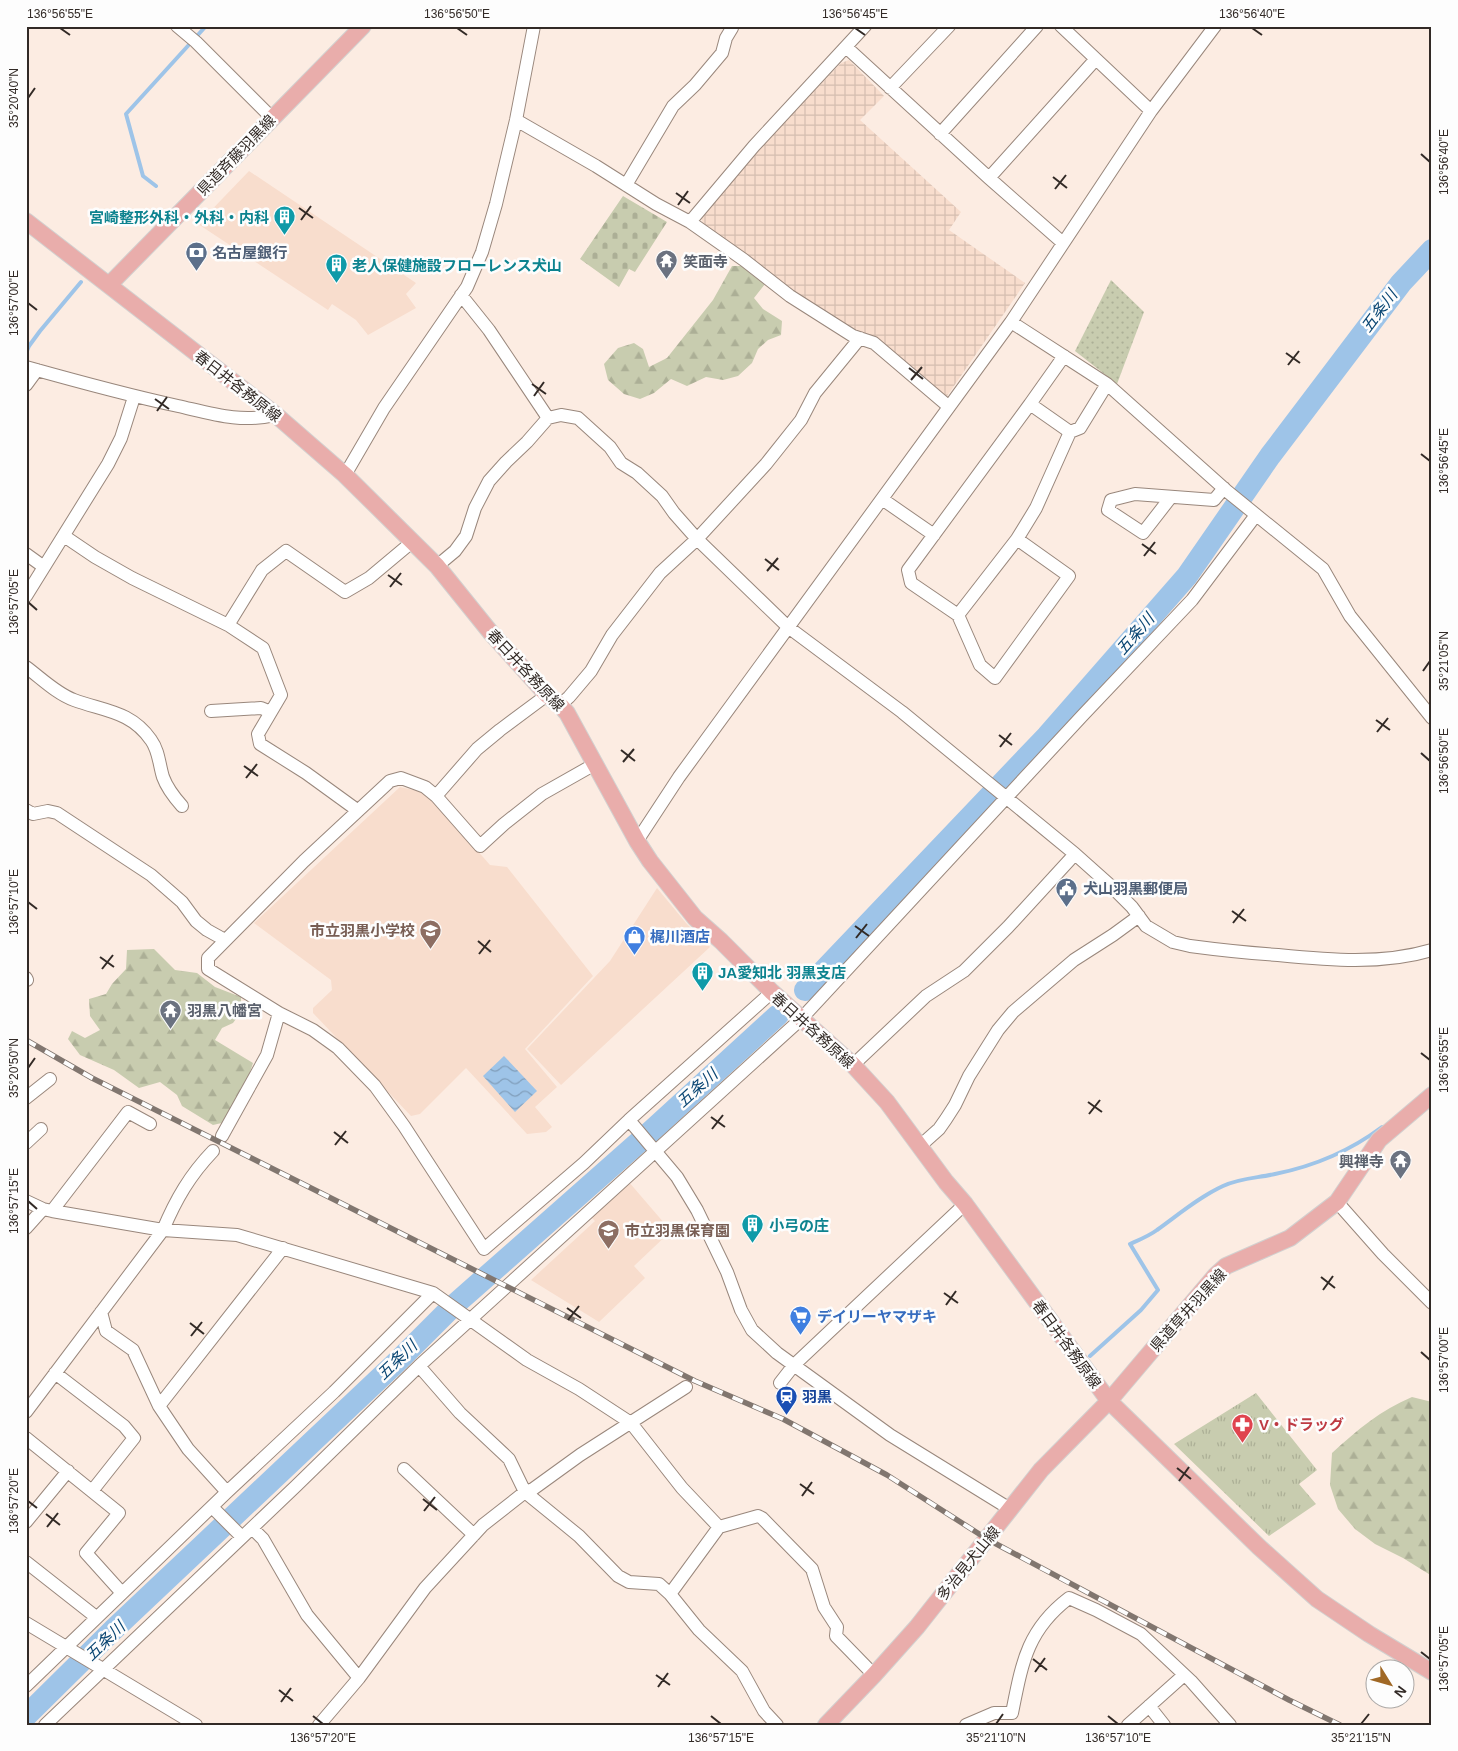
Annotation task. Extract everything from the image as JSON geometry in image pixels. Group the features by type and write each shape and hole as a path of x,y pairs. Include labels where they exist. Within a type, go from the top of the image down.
{"main road":[{"name":"県道斉藤羽黒線","path":"109,285 363,26"},
{"name":"春日井各務原線","path":"26,221 276,415 345,474 437,566 492,633 567,714 637,841 650,861 695,918 772,992 853,1065 887,1102 946,1182 965,1204 1109,1401 1259,1547 1317,1599 1369,1634 1430,1668"},
{"name":"県道草井羽黒線","path":"1109,1401 1215,1276 1226,1266 1290,1238 1337,1202 1379,1140 1432,1095"},
{"name":"多治見犬山線","path":"826,1725 917,1627 1041,1470 1109,1401"}],"street":[{"path":"177,26 272,118"},
{"path":"345,474 384,408 466,287 484,244 496,204 516,120 534,26"},
{"path":"690,222 754,146 865,26"},
{"path":"890,88 949,26"},
{"path":"940,134 1037,26"},
{"path":"1061,26 1151,111"},
{"path":"637,841 679,777 1010,322 1151,111 1215,26"},
{"path":"626,185 674,106 722,53 726,38 732,28"},
{"path":"846,47 940,134 1063,243"},
{"path":"989,178 1095,60"},
{"path":"516,120 656,204 690,222 744,260 790,296 853,336 874,342 948,406"},
{"path":"461,295 489,330 548,418"},
{"path":"1010,322 1107,384 1226,490 1322,568 1350,616 1432,718"},
{"path":"436,796 477,749 500,730 554,700 569,697 591,671 612,635 660,572 697,539 766,464 801,420 815,393 860,338"},
{"path":"1017,538 1068,576 995,678 980,664 958,615 911,582 908,570 1064,356"},
{"path":"26,385 32,368 134,397 244,419 258,419 276,415"},
{"path":"958,615 1017,538 1036,508 1070,432 1080,428 1107,384"},
{"path":"26,596 108,464 121,438 134,397"},
{"path":"1030,404 1070,432"},
{"path":"437,566 454,551 466,536 475,508 489,481 506,462 548,418 561,415 578,418 610,447 621,464 637,474 662,496 697,539 788,627 902,712 1074,854 1112,886 1146,926 1173,942 1214,950 1345,960 1366,960 1417,954 1432,950"},
{"path":"1171,496 1143,533 1108,510 1111,500 1135,494 1171,496 1214,500 1226,490"},
{"path":"882,499 934,535"},
{"path":"45,1725 468,1319 655,1149 802,1019 903,908 1192,600 1253,512"},
{"path":"64,536 132,578 228,625 263,648 281,695 258,734 260,744 306,773 357,810"},
{"path":"228,625 262,570 286,550 345,592 369,578 412,542"},
{"path":"26,554 44,567"},
{"path":"26,667 73,700 92,704 131,719 151,740 158,753 168,789 182,806"},
{"path":"211,711 261,708 271,712"},
{"path":"595,764 542,794 480,846 436,796 425,787 401,778 390,781 357,810 225,940 208,958 208,969 279,1013 313,1030 338,1048 375,1086 404,1126 484,1249 584,1163 629,1120 772,992"},
{"path":"26,810 33,814 48,811 57,813 151,875 182,902 196,921 225,940"},
{"path":"853,1065 926,996 964,971 1008,927 1074,854"},
{"path":"920,1146 939,1129 998,1030 1013,1012 1074,960 1121,930 1139,916"},
{"path":"222,1136 267,1055 279,1013"},
{"path":"26,1098 50,1079"},
{"path":"26,1228 48,1210 128,1112 150,1124"},
{"path":"629,1120 677,1176 727,1272 741,1310 752,1330 777,1353 890,1436 1010,1509"},
{"path":"26,1143 41,1129"},
{"path":"26,1412 163,1230 178,1196 200,1164 213,1151"},
{"path":"26,1201 48,1210 163,1230 237,1235 436,1295 527,1360 579,1389 631,1423 682,1488 719,1527"},
{"path":"1337,1202 1384,1254 1432,1302"},
{"path":"780,1383 794,1364 965,1204"},
{"path":"160,1406 283,1248"},
{"path":"26,1686 227,1492 436,1295"},
{"path":"100,1312 106,1330 133,1350 160,1406 188,1449 227,1492"},
{"path":"419,1366 460,1413 509,1459 525,1492 579,1536 618,1576 629,1582 659,1584 670,1594 699,1630 742,1670 764,1711 777,1725"},
{"path":"55,1373 124,1426 134,1438 92,1491"},
{"path":"319,1725 359,1678 425,1588 474,1535 505,1506 686,1387"},
{"path":"26,1438 119,1512 86,1553 122,1593"},
{"path":"404,1469 474,1535"},
{"path":"26,1522 68,1471"},
{"path":"212,1507 242,1537"},
{"path":"670,1594 719,1527 758,1516 812,1569 824,1607 837,1627 836,1636 874,1675"},
{"path":"252,1528 263,1539 307,1615 359,1678"},
{"path":"26,1562 96,1617"},
{"path":"966,1725 994,1714 1012,1713 1020,1674 1034,1637 1054,1610 1070,1598 1141,1634 1184,1675 1230,1725"},
{"path":"26,1623 196,1725"},
{"path":"1128,1725 1184,1675"},
{"path":"1149,1706 1164,1725"}],"shaded area":[{"path":"849,60 884,96 860,120 961,212 949,230 1025,283 945,399 704,227 701,217 756,152 841,63"},
{"path":"249,171 416,283 406,294 416,308 368,335 356,320 332,304 328,310 198,224"},
{"name":"市立羽黒小学校","path":"400,787 427,793 490,865 507,867 593,976 525,1049 557,1087 535,1107 552,1127 546,1132 527,1134 466,1068 420,1114 411,1116 313,1013 313,1008 332,990 331,980 254,923"},
{"path":"657,888 686,923 710,947 561,1085 527,1049 610,961"},
{"name":"市立羽黒保育園","path":"628,1181 671,1231 634,1266 645,1278 599,1322 531,1280 595,1221 590,1216"}],"green space":[{"path":"623,196 667,222 635,272 629,269 619,287 580,259"},
{"path":"732,266 744,266 751,274 765,284 754,298 763,309 782,321 781,335 768,340 758,349 752,363 738,376 723,380 706,377 687,386 671,379 654,393 640,399 624,394 608,380 604,364 618,348 634,343 643,349 649,367 667,358 713,300"},
{"path":"1111,280 1144,312 1117,384 1075,351"},
{"path":"154,949 175,970 197,973 215,987 241,997 241,1012 233,1023 222,1028 215,1040 253,1063 245,1087 226,1122 213,1125 182,1106 177,1095 160,1082 139,1088 114,1070 80,1055 68,1039 72,1031 85,1038 100,1030 90,1016 89,999 106,994 112,984 126,969 127,950"},
{"path":"1256,1393 1317,1470 1299,1484 1316,1504 1269,1536 1174,1444"},
{"path":"1412,1397 1432,1402 1432,1576 1375,1544 1355,1529 1338,1509 1330,1485 1332,1453 1370,1421"}],"water":[{"path":"504,1056 537,1091 515,1112 483,1076"}],"waterway":[{"path":"156,186 143,176 126,114 206,26"},
{"name":"五条川","path":"805,990 1047,736 1187,576 1270,456 1401,283 1432,250"},
{"path":"26,353 40,331 81,282"},
{"name":"五条川","path":"26,1716 113,1630 400,1359 452,1307 648,1134 778,1015"},
{"path":"1090,1356 1141,1310 1158,1290 1130,1244 1154,1232 1197,1201 1229,1183 1290,1171 1318,1162 1345,1150 1382,1127"}],"railway":[{"path":"26,1040 92,1078 695,1381 783,1419 887,1475 987,1539 1289,1700 1340,1725"}],"place":[{"name":"宮崎整形外科・外科・内科","path":"285,236"},
{"name":"名古屋銀行","path":"196,271"},
{"name":"笑面寺","path":"667,280"},
{"name":"老人保健施設フローレンス犬山","path":"336,284"},
{"name":"犬山羽黒郵便局","path":"1067,907"},
{"name":"市立羽黒小学校","path":"431,949"},
{"name":"梶川酒店","path":"634,955"},
{"name":"JA愛知北 羽黒支店","path":"702,991"},
{"name":"羽黒八幡宮","path":"171,1029"},
{"name":"興禅寺","path":"1400,1180"},
{"name":"小弓の庄","path":"753,1244"},
{"name":"市立羽黒保育園","path":"609,1249"},
{"name":"デイリーヤマザキ","path":"801,1335"},
{"name":"羽黒","path":"786,1415"},
{"name":"V・ドラッグ","path":"1243,1443"}]}
